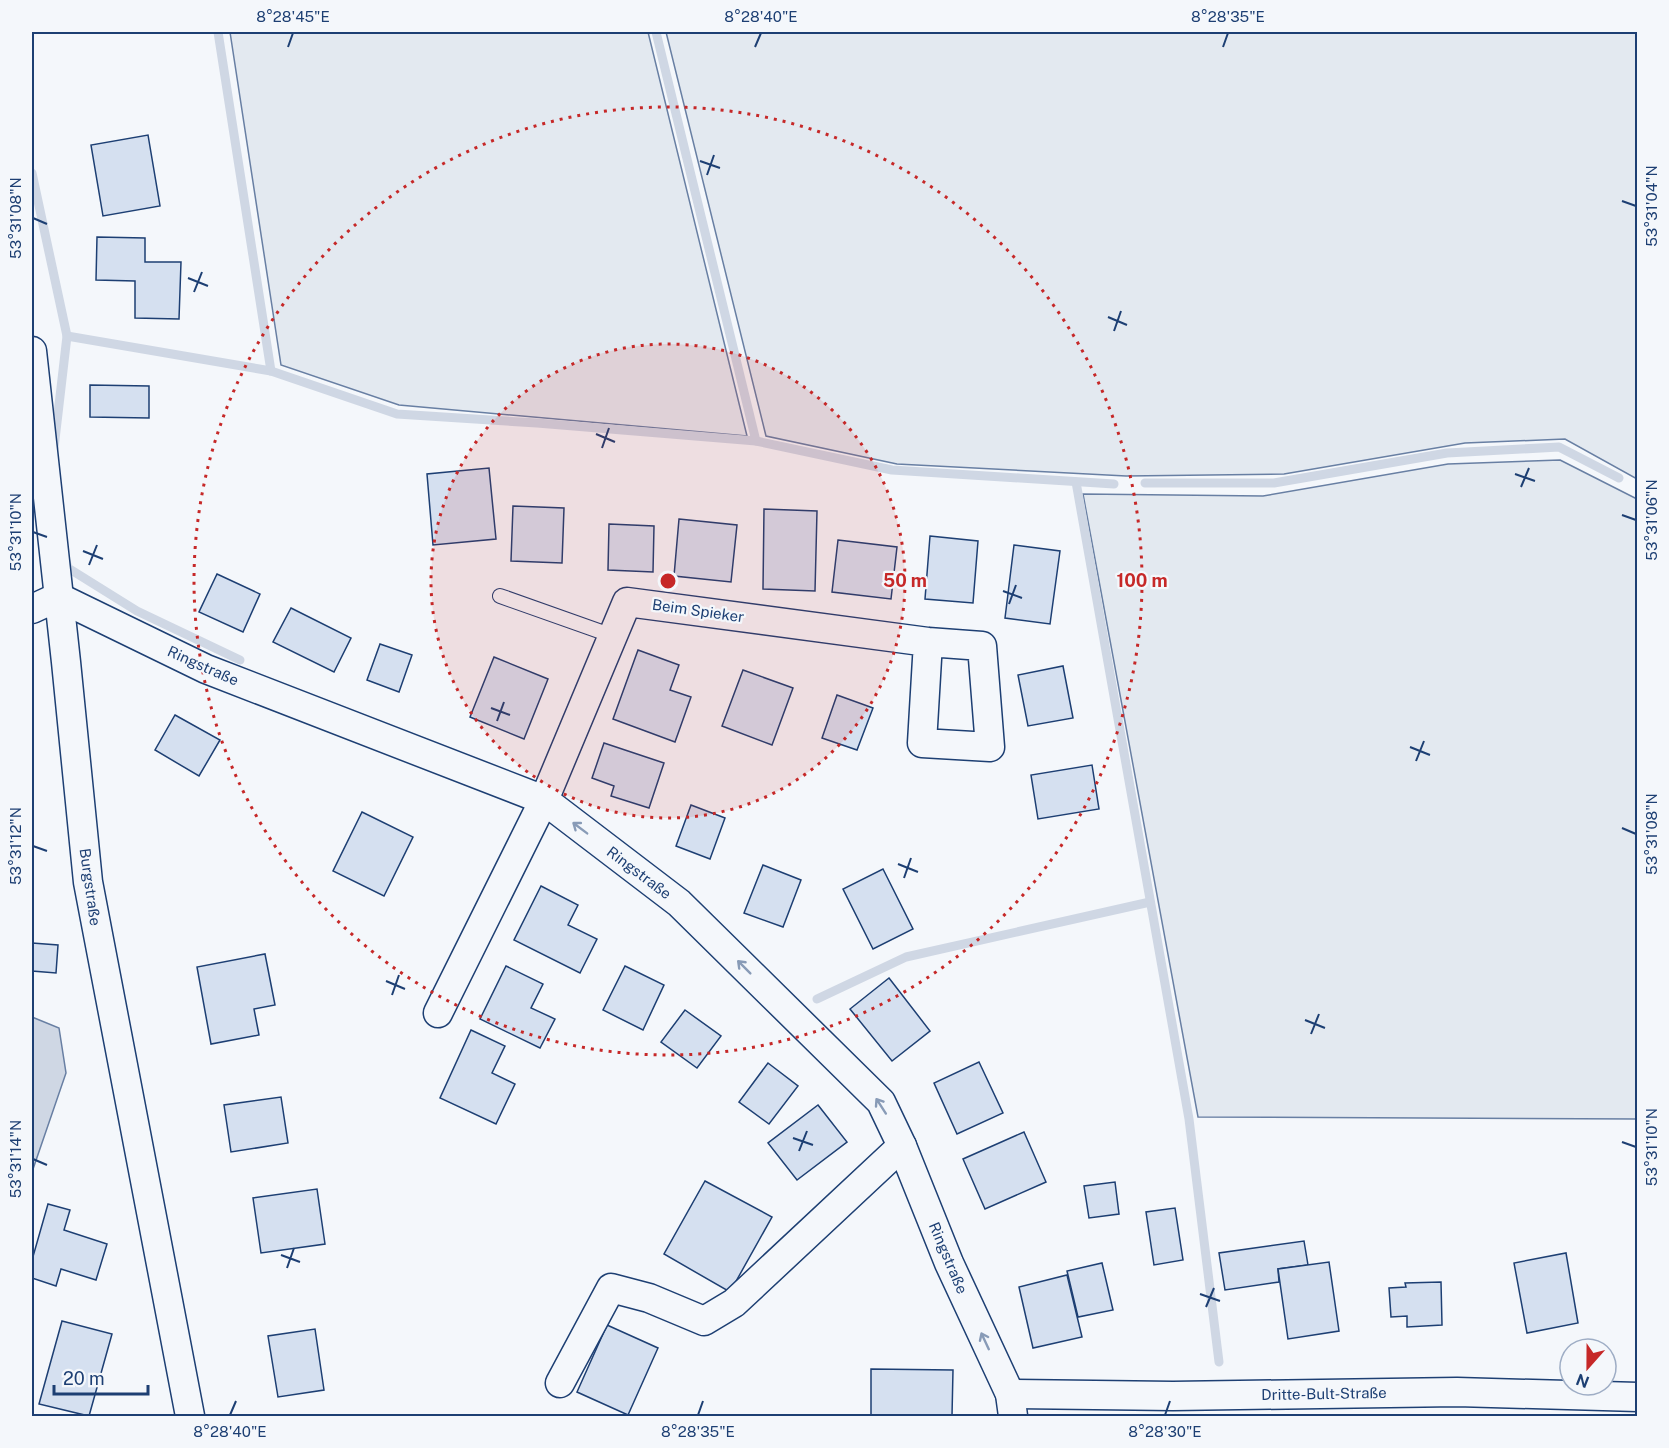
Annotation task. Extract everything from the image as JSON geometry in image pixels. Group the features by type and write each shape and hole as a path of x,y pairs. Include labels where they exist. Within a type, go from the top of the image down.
{"street":[{"name":"Burgstraße","path":"32,351 88,882 189,1416"},
{"path":"32,609 58,597"},
{"name":"Ringstraße","path":"58,597 206,669 544,800 679,903 881,1102 902,1146 949,1263 1011,1405"},
{"name":"Beim Spieker","path":"438,1012 544,800 627,602 928,642 982,646 990,747 922,743 928,642"},
{"path":"560,1383 611,1288 649,1298 704,1321 734,1304 902,1146"},
{"name":"Dritte-Bult-Straße","path":"1011,1405 1173,1396 1456,1404 1638,1397"}],"lane":[{"path":"500,596 613,636"}],"shaded area":[{"path":"230,32 648,32 747,436 399,405 281,365"},
{"path":"666,32 1637,32 1637,479 1565,439 1465,443 1284,474 1126,476 897,464 766,436"},
{"path":"1560,460 1637,499 1637,1119 1198,1117 1083,494 1263,496 1448,464"},
{"path":"32,1017 59,1028 66,1073 32,1172"}],"building":[{"path":"148,135 160,206 103,216 91,145"},
{"path":"97,237 145,238 145,262 181,262 179,319 135,318 135,281 96,280"},
{"path":"90,385 149,386 149,418 90,417"},
{"path":"489,468 496,539 433,545 427,474"},
{"path":"513,506 564,508 562,563 511,561"},
{"path":"764,509 817,511 815,591 763,589"},
{"path":"679,519 737,525 731,582 674,576"},
{"path":"609,524 654,526 653,572 608,570"},
{"path":"930,536 978,541 973,603 925,599"},
{"path":"838,540 897,547 891,599 832,592"},
{"path":"1014,545 1060,551 1050,624 1005,618"},
{"path":"217,574 260,594 243,632 199,612"},
{"path":"291,608 351,638 334,672 273,642"},
{"path":"380,644 412,655 399,692 367,680"},
{"path":"638,650 679,665 670,690 691,697 675,742 613,719"},
{"path":"494,657 548,679 524,739 470,717"},
{"path":"1063,666 1073,718 1028,726 1018,675"},
{"path":"743,670 793,688 772,745 722,726"},
{"path":"837,695 873,708 857,750 822,738"},
{"path":"175,715 220,740 199,776 155,750"},
{"path":"604,743 664,763 649,808 611,796 614,786 592,778"},
{"path":"1092,765 1099,809 1038,819 1031,775"},
{"path":"691,805 725,818 710,859 676,846"},
{"path":"362,812 413,837 384,896 333,871"},
{"path":"763,865 801,880 783,927 744,913"},
{"path":"883,869 913,929 873,949 843,889"},
{"path":"541,886 578,905 568,925 597,939 580,973 514,940"},
{"path":"32,943 58,945 56,973 32,971"},
{"path":"265,954 275,1005 254,1009 259,1035 211,1044 197,967"},
{"path":"506,966 543,984 531,1008 555,1019 540,1048 480,1019"},
{"path":"625,966 664,985 643,1030 603,1010"},
{"path":"889,978 930,1031 892,1061 850,1009"},
{"path":"685,1010 721,1036 697,1068 661,1042"},
{"path":"471,1030 505,1046 492,1073 515,1084 496,1124 440,1098"},
{"path":"979,1062 1003,1113 957,1134 934,1083"},
{"path":"768,1063 798,1086 769,1124 739,1102"},
{"path":"281,1097 288,1143 231,1152 224,1105"},
{"path":"818,1105 847,1142 797,1180 768,1143"},
{"path":"1024,1132 1046,1182 985,1209 963,1159"},
{"path":"705,1181 772,1217 730,1292 664,1254"},
{"path":"1115,1182 1119,1214 1089,1218 1084,1186"},
{"path":"317,1189 325,1244 261,1253 253,1198"},
{"path":"48,1204 70,1210 64,1230 107,1244 96,1280 61,1269 56,1286 32,1278 32,1260"},
{"path":"1175,1208 1183,1260 1154,1265 1146,1212"},
{"path":"1304,1241 1308,1265 1278,1269 1279,1282 1225,1290 1219,1253"},
{"path":"1566,1253 1578,1323 1527,1333 1514,1263"},
{"path":"1329,1262 1339,1331 1288,1339 1278,1269"},
{"path":"1102,1263 1113,1310 1078,1317 1067,1271"},
{"path":"1067,1275 1082,1337 1033,1348 1019,1287"},
{"path":"1441,1282 1442,1325 1407,1327 1407,1316 1391,1317 1389,1288 1406,1287 1405,1283"},
{"path":"62,1321 112,1334 89,1416 39,1404"},
{"path":"607,1325 658,1348 628,1415 577,1392"},
{"path":"315,1329 324,1390 278,1397 268,1336"},
{"path":"871,1369 953,1370 952,1416 871,1416"}],"waterway":[{"path":"218,32 271,371"},
{"path":"656,32 756,441"},
{"path":"32,173 67,336 54,448"},
{"path":"67,336 271,371 397,414 756,441 892,470 1114,484"},
{"path":"1145,483 1274,483 1447,453 1559,447 1619,478"},
{"path":"1076,482 1189,1119 1219,1362"},
{"path":"65,558 68,568 137,611 240,660"},
{"path":"817,999 906,957 1150,902"}]}
